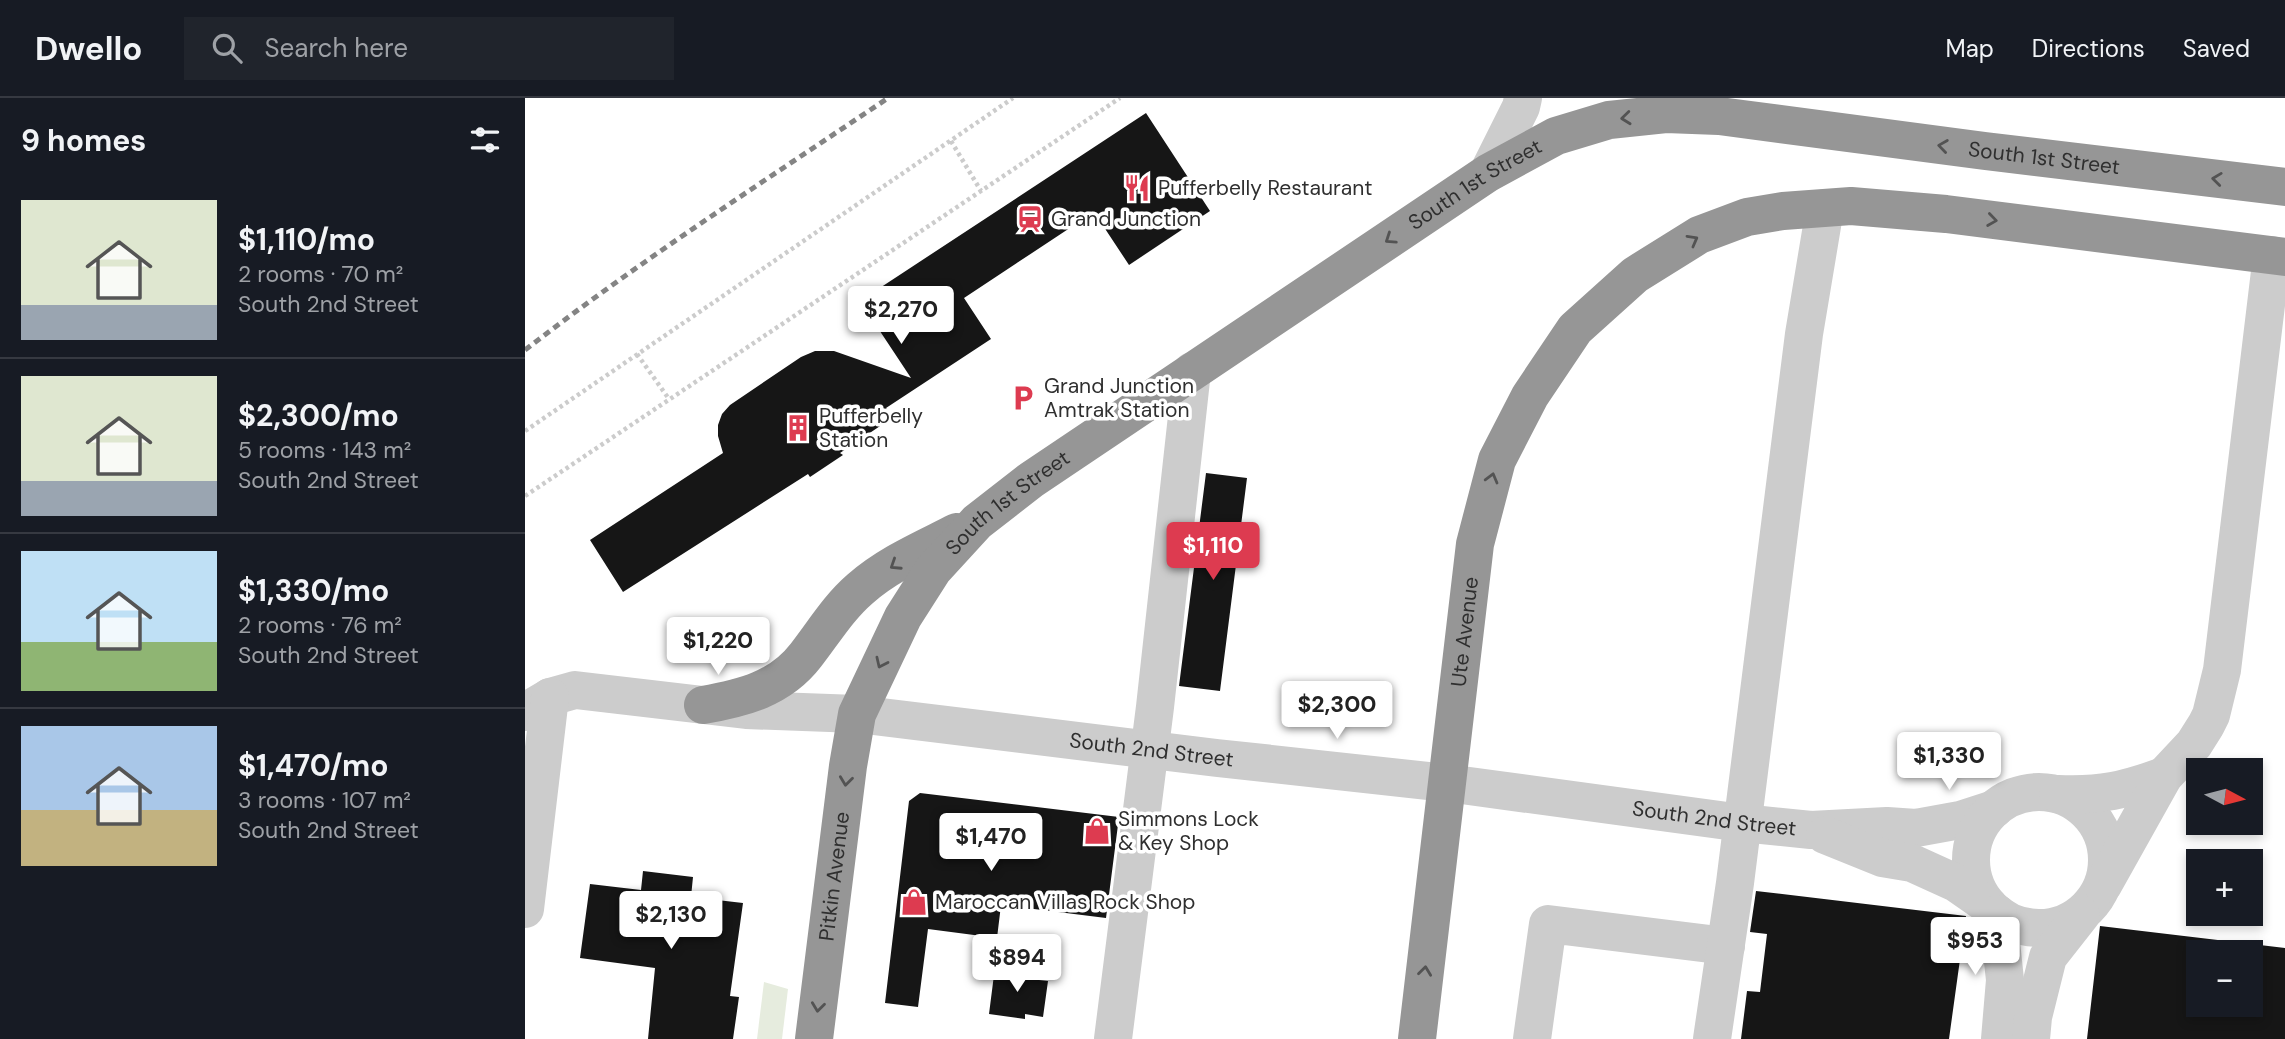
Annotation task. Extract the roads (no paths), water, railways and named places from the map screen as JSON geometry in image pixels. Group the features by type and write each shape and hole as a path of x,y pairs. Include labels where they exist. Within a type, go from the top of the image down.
{"highway":[{"name":"South 1st Street","path":"857,713 903,617 933,570 977,522 1031,480 1487,173 1556,136 1609,120 1667,114 1719,116 2285,187"},
{"path":"1825,208 1851,206 1946,214 2279,256"},
{"name":"Ute Avenue","path":"1417,1039 1475,544 1497,460 1529,396 1575,329 1635,275 1699,236 1747,217 1825,208"},
{"path":"703,705 740,699 786,677 805,657 838,611 861,587 901,560 977,522"},
{"name":"Pitkin Avenue","path":"814,1039 857,713"}],"street":[{"path":"1487,173 1523,98"},
{"path":"1665,98 1719,116"},
{"path":"1712,1039 1804,334 1825,208"},
{"path":"2031,1039 2033,1017 2048,957 2093,899 2164,776 2195,744 2211,715 2222,670 2279,256"},
{"path":"1113,1039 1150,749 1192,371"},
{"path":"525,909 550,700"},
{"name":"South 2nd Street","path":"550,700 857,713 1447,783 1811,830 1887,826 1916,828 1960,820 1994,809"},
{"path":"2000,1039 2005,980 1993,910 1974,881 1972,853 1980,827 1994,809 2015,796 2028,793 2084,796 2111,793 2164,776"},
{"path":"1993,910 2017,925 2041,929 2070,921 2093,899 2107,855 2105,840 2080,806 2058,794"},
{"name":"South 2nd Street","path":"1811,830 1882,858 1912,863 1956,883 1993,910"},
{"path":"1532,1039 1548,924 1726,946"}],"railway":[{"path":"525,350 659,252 888,98"}],"place":[{"name":"Pufferbelly Restaurant","path":"1137,188"},
{"name":"Grand Junction","path":"1030,219"},
{"name":"Grand Junction Amtrak Station","path":"1023,398"},
{"name":"Pufferbelly Station","path":"798,428"},
{"name":"Simmons Lock & Key Shop","path":"1097,831"},
{"name":"Maroccan Villas Rock Shop","path":"914,902"}]}
